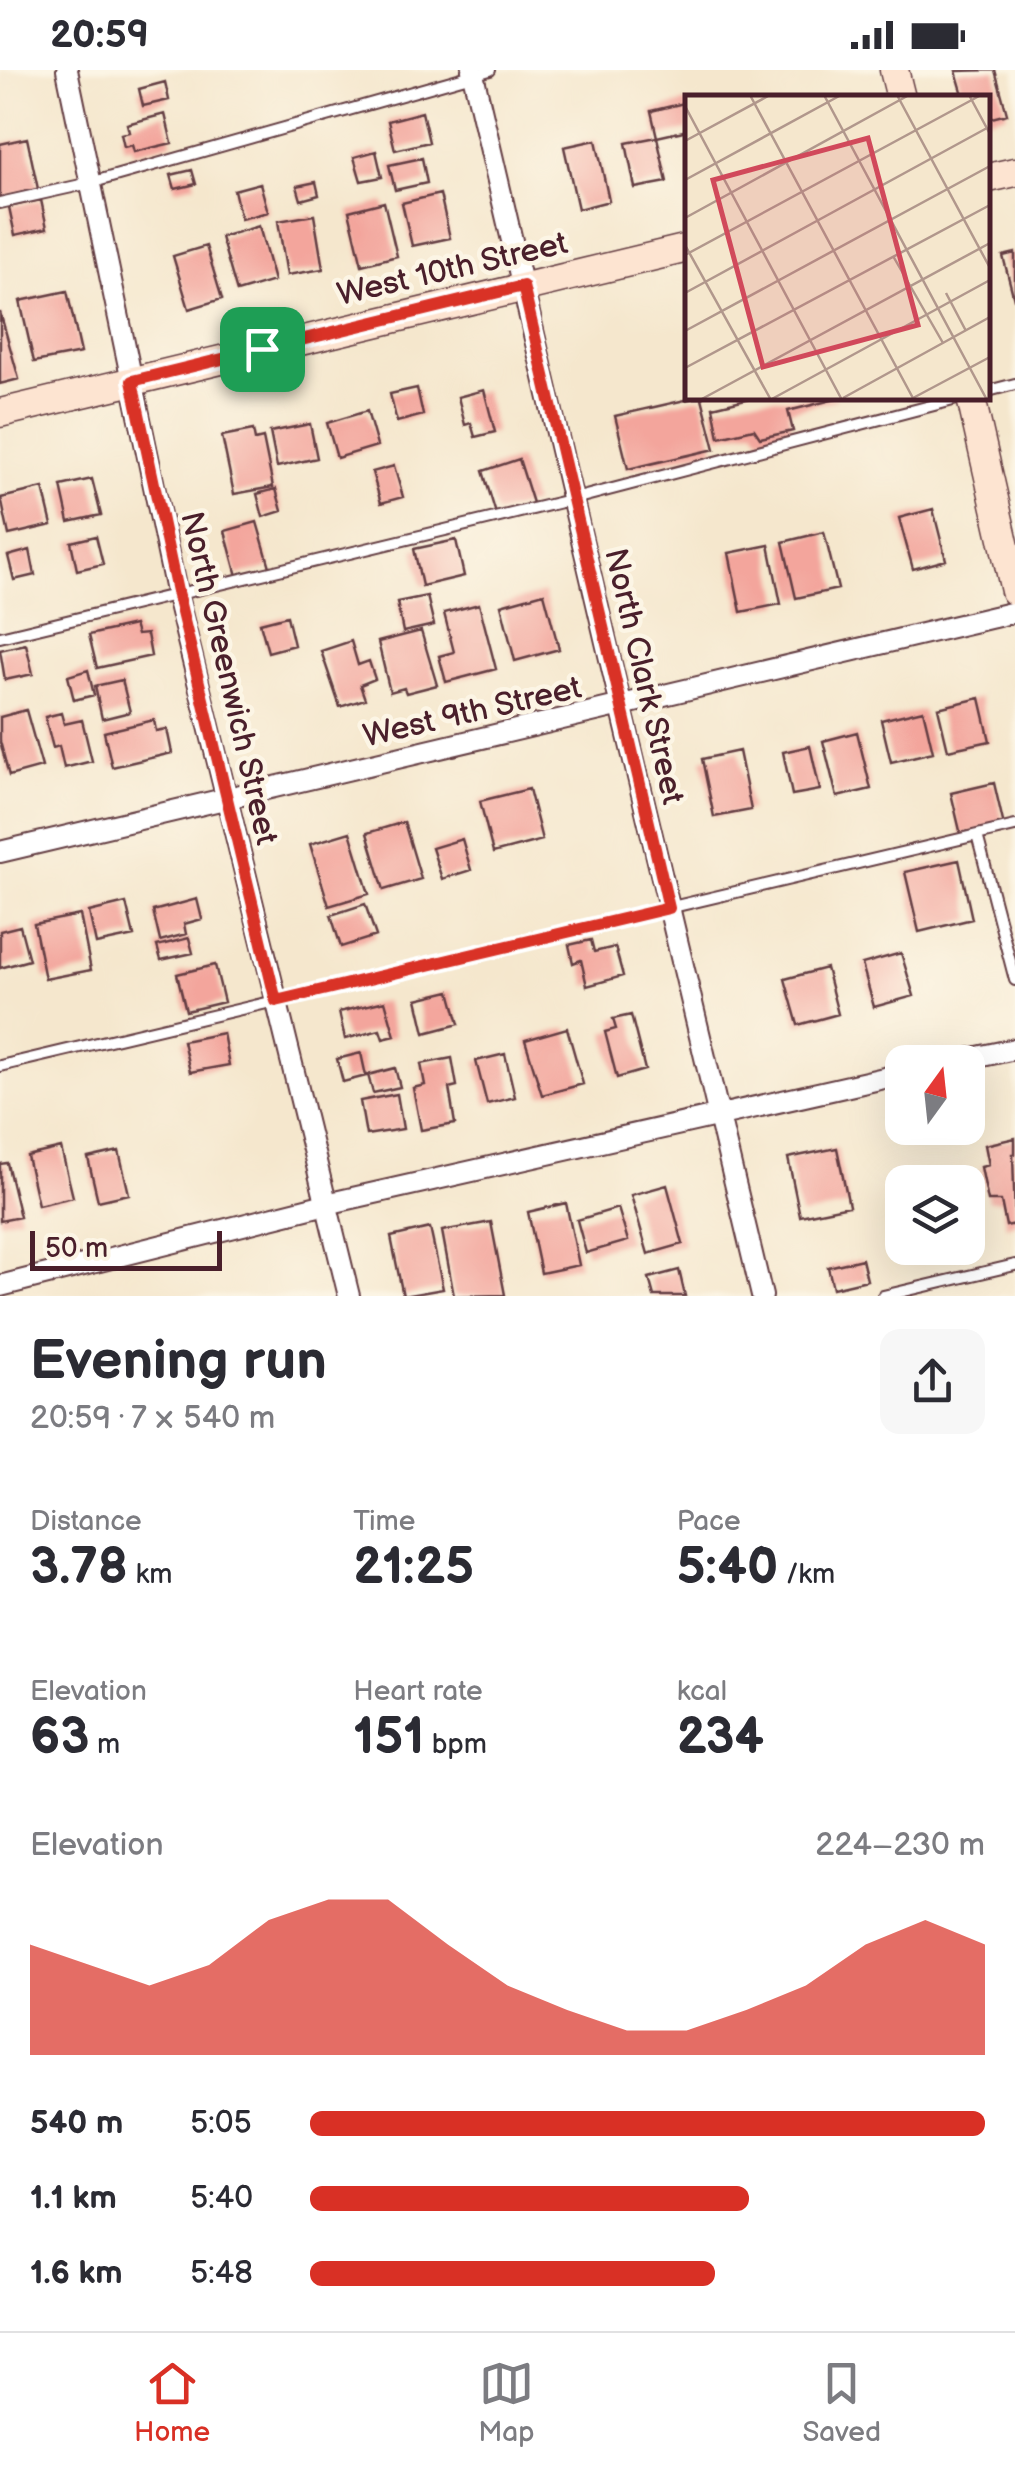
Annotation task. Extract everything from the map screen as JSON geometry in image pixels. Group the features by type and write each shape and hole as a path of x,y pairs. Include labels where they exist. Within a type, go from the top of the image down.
{"street":[{"name":"North Greenwich Street","path":"67,70 178,596 349,1296"},
{"path":"894,70 900,95"},
{"name":"North Clark Street","path":"479,71 523,286 620,706 762,1296"},
{"path":"990,178 1015,172"},
{"name":"West 10th Street","path":"0,413 685,249"},
{"path":"970,400 1015,591"},
{"name":"West 9th Street","path":"0,852 1015,612"},
{"path":"985,1055 1015,1049"},
{"path":"0,1286 326,1204 885,1078"}],"lane":[{"path":"0,203 90,183 479,71"},
{"path":"990,390 1015,384"},
{"path":"0,636 574,499 952,400"},
{"path":"0,1066 1015,826"},
{"path":"976,835 1015,980"},
{"path":"883,1296 1015,1265"}],"building":[{"path":"995,70 1007,114 990,118 990,95 963,95 956,71"},
{"path":"165,82 169,100 143,106 139,89"},
{"path":"685,103 685,131 657,137 651,111"},
{"path":"422,112 429,142 395,150 388,121"},
{"path":"165,114 172,143 134,152 132,145 124,147 121,134 129,132 127,124"},
{"path":"657,137 667,182 635,188 626,143"},
{"path":"27,138 38,189 0,198 0,144"},
{"path":"596,140 609,201 578,209 564,147"},
{"path":"376,151 382,177 361,181 354,157"},
{"path":"422,158 427,183 395,190 389,165"},
{"path":"192,170 196,184 175,189 171,175"},
{"path":"316,182 319,195 301,200 297,186"},
{"path":"260,183 268,212 241,219 234,190"},
{"path":"440,194 450,238 412,246 402,203"},
{"path":"41,200 47,228 15,235 9,207"},
{"path":"384,202 397,256 362,265 349,211"},
{"path":"314,215 323,269 287,275 278,221"},
{"path":"259,226 274,281 237,292 221,237"},
{"path":"206,246 222,299 189,309 173,256"},
{"path":"1015,253 1015,299 1014,299 1003,256"},
{"path":"67,291 81,353 34,362 20,301"},
{"path":"0,312 19,379 0,384"},
{"path":"417,388 423,415 397,422 390,394"},
{"path":"484,390 495,432 475,437 471,423 465,425 458,397"},
{"path":"685,400 703,400 715,449 628,469 615,416"},
{"path":"742,400 832,400 788,411 793,431 760,438 754,429 719,437 713,407"},
{"path":"367,411 377,446 337,458 327,423"},
{"path":"310,424 317,458 277,467 270,432"},
{"path":"253,430 255,440 263,438 273,487 234,494 222,436"},
{"path":"519,459 533,503 496,514 483,471"},
{"path":"394,466 403,497 381,503 372,472"},
{"path":"92,479 101,515 69,522 61,486"},
{"path":"43,488 52,525 9,535 1,498"},
{"path":"276,489 282,511 263,517 257,494"},
{"path":"933,509 946,560 913,569 899,518"},
{"path":"257,522 270,567 237,576 225,531"},
{"path":"824,532 838,589 796,598 783,542"},
{"path":"96,536 103,564 77,570 71,542"},
{"path":"456,540 464,576 422,586 414,549"},
{"path":"769,545 781,604 741,612 729,553"},
{"path":"30,550 35,575 14,580 8,556"},
{"path":"544,593 559,649 515,661 501,605"},
{"path":"427,596 434,625 403,632 397,602"},
{"path":"479,604 496,669 446,682 439,656 454,652 444,613"},
{"path":"287,616 294,645 268,652 260,623"},
{"path":"134,625 137,635 147,634 151,656 97,668 89,635"},
{"path":"421,631 437,685 406,693 404,688 390,692 378,642"},
{"path":"351,641 358,665 369,661 375,679 360,685 365,699 340,707 321,651"},
{"path":"26,644 33,674 5,680 0,650"},
{"path":"88,670 94,695 74,700 68,676"},
{"path":"122,680 130,712 102,719 95,686"},
{"path":"980,698 990,741 948,750 938,708"},
{"path":"26,710 42,767 9,776 0,741 0,717"},
{"path":"923,710 933,752 891,762 881,720"},
{"path":"61,713 64,724 82,720 92,761 64,768 59,746 53,748 45,717"},
{"path":"154,720 156,731 167,729 172,753 112,767 104,732"},
{"path":"857,732 871,789 837,797 823,741"},
{"path":"810,746 820,790 792,795 783,752"},
{"path":"739,751 751,810 714,817 702,759"},
{"path":"994,783 1004,826 961,835 951,793"},
{"path":"529,789 542,840 493,853 480,801"},
{"path":"404,822 421,879 384,890 367,833"},
{"path":"350,832 369,894 329,906 310,844"},
{"path":"462,839 471,870 442,879 432,848"},
{"path":"959,860 972,919 919,932 905,872"},
{"path":"197,899 202,919 184,924 186,934 160,941 153,911"},
{"path":"126,903 134,936 96,944 89,912"},
{"path":"365,904 376,936 341,947 331,915"},
{"path":"80,915 91,970 45,979 34,924"},
{"path":"20,926 29,960 0,968 0,931"},
{"path":"189,938 193,953 161,960 157,946"},
{"path":"591,940 594,952 615,947 623,976 587,986 581,960 573,963 569,945"},
{"path":"901,953 914,996 874,1007 862,964"},
{"path":"215,965 224,1002 186,1011 177,974"},
{"path":"826,968 838,1014 798,1025 785,979"},
{"path":"450,991 459,1024 425,1033 417,999"},
{"path":"385,1001 395,1036 383,1039 380,1030 345,1039 339,1012"},
{"path":"631,1015 645,1070 617,1078 605,1032 616,1029 613,1019"},
{"path":"567,1028 583,1084 542,1095 525,1040"},
{"path":"223,1033 229,1065 190,1072 183,1041"},
{"path":"361,1053 366,1076 343,1082 337,1059"},
{"path":"505,1054 515,1097 487,1104 476,1061"},
{"path":"452,1058 457,1086 449,1088 455,1124 421,1130 413,1088 425,1085 421,1064"},
{"path":"395,1068 400,1087 373,1093 368,1075"},
{"path":"397,1094 403,1129 366,1135 360,1101"},
{"path":"1015,1138 1015,1224 1006,1226 1001,1201 988,1201 985,1145"},
{"path":"61,1148 73,1197 38,1205 27,1156"},
{"path":"837,1148 849,1206 800,1216 788,1158"},
{"path":"119,1151 129,1194 98,1201 88,1158"},
{"path":"7,1163 20,1217 0,1221 0,1164"},
{"path":"667,1185 683,1244 648,1254 631,1195"},
{"path":"566,1203 579,1265 541,1273 528,1212"},
{"path":"618,1208 628,1241 586,1253 577,1220"},
{"path":"491,1222 505,1295 454,1296 442,1231"},
{"path":"430,1228 443,1289 403,1296 391,1237"},
{"path":"862,1259 867,1280 833,1288 828,1267"},
{"path":"679,1270 685,1296 654,1296 649,1278"}],"route":[{"path":"523,286 669,908 276,1001 178,596 132,381 262,349 523,286"}]}
